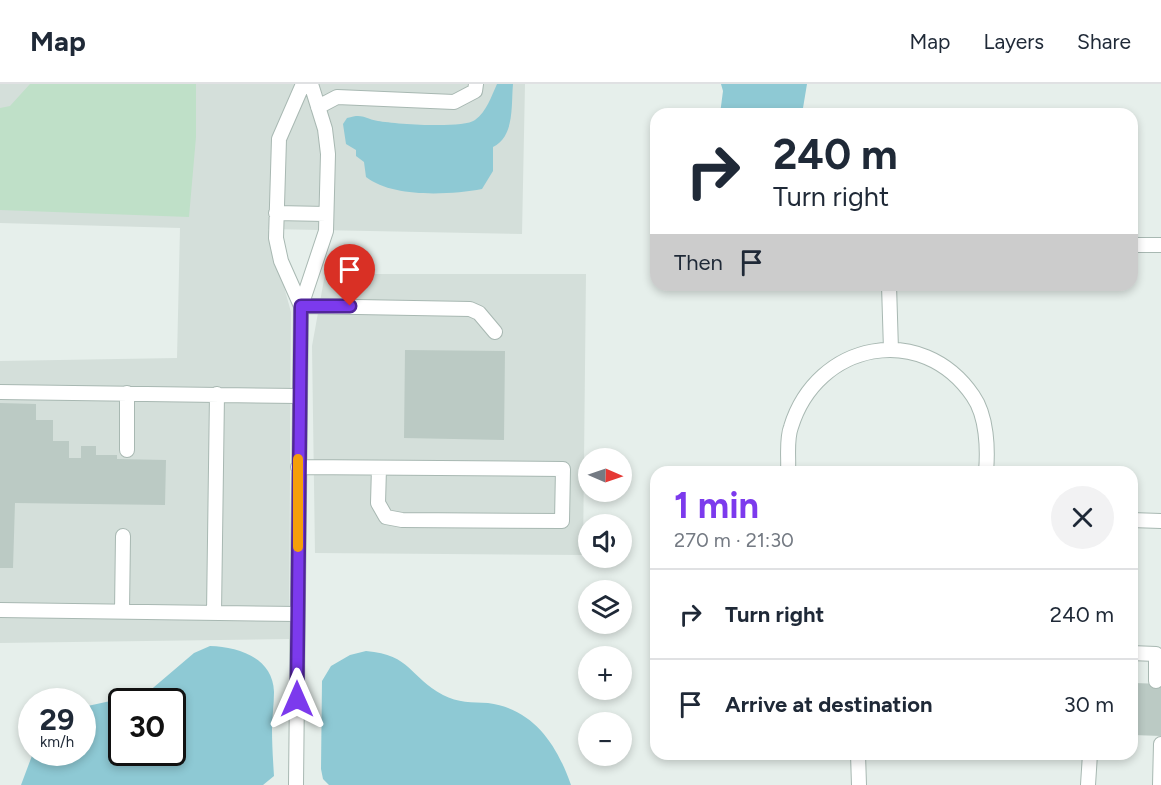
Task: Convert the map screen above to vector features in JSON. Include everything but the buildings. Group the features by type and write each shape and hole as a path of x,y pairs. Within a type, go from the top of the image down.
{"street":[{"path":"301,306 281,261 276,238 276,213 279,140 303,84"},
{"path":"296,785 301,306 324,243 328,154 311,84"},
{"path":"318,107 337,97 454,102 475,91 476,84"},
{"path":"276,213 326,214"},
{"path":"1138,245 1161,245"},
{"path":"890,291 891,350"},
{"path":"301,306 470,309 479,313 495,332"},
{"path":"788,466 790,428 807,391 832,366 865,352 891,350 928,356 956,376 975,398 983,420 987,466"},
{"path":"0,392 299,396"},
{"path":"127,393 127,450"},
{"path":"214,613 217,394"},
{"path":"298,467 563,469 562,521 402,520 386,517 378,503 380,468"},
{"path":"1138,520 1161,521"},
{"path":"122,611 123,536"},
{"path":"0,610 297,614"},
{"path":"1138,653 1156,654 1156,681"},
{"path":"1160,785 1161,744"},
{"path":"858,760 859,785"},
{"path":"1088,785 1090,760"}],"shaded area":[{"path":"0,84 525,84 522,234 268,229 291,312 289,639 0,643 0,361 177,358 180,228 0,223"},
{"path":"325,274 586,274 584,448 578,448 578,502 584,502 583,514 578,514 578,555 315,553 312,346"}],"green space":[{"path":"30,84 196,84 196,137 189,217 0,210 0,108 10,106"}],"water":[{"path":"497,84 513,84 512,110 505,135 493,147 493,171 482,189 454,193 422,193 391,189 366,177 364,162 356,156 356,150 346,144 343,124 347,118 352,117 360,116 378,121 413,124 468,123 483,112"},
{"path":"721,84 807,84 803,108 721,108 723,91"},
{"path":"210,646 243,652 261,663 268,671 274,692 272,729 274,776 263,785 21,785 28,766 96,766 96,704 108,702 108,766 186,766 186,688 153,688 194,653"},
{"path":"366,651 381,653 402,662 432,688 449,698 504,707 531,721 551,743 571,785 329,785 323,779 321,769 322,681 331,666 350,655"}],"slow traffic":[{"path":"298,459 298,547"}],"route":[{"path":"297,699 301,306 350,306"}]}
